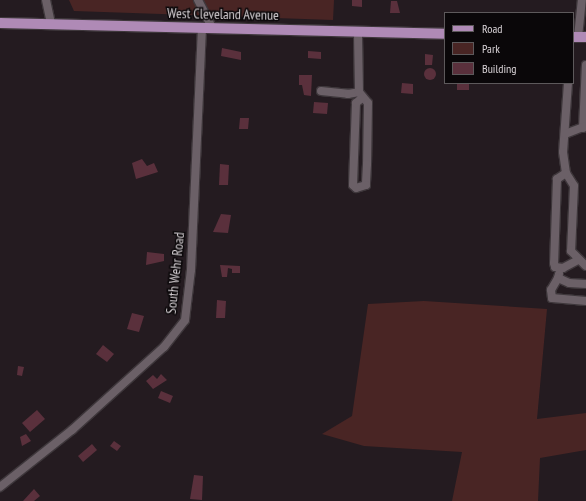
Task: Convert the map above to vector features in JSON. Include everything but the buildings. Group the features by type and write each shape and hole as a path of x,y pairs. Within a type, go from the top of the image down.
{"main road":[{"name":"West Cleveland Avenue","path":"0,23 444,34"}],"street":[{"path":"46,0 51,24"},
{"path":"198,0 207,28"},
{"path":"579,37 582,0"},
{"name":"South Wehr Road","path":"0,487 72,430 159,352 173,338 185,320 191,270 207,28"},
{"path":"321,91 360,95 368,103 366,185 356,188 353,185 356,103 360,95 358,32"},
{"path":"565,134 584,127 586,64"},
{"path":"568,84 565,134 566,173 574,186 571,251 578,260 586,266"},
{"path":"566,173 557,179 553,259 559,268 558,278 551,290 552,298 586,301"},
{"path":"559,268 578,260"},
{"path":"558,278 569,283 586,284"}],"green space":[{"path":"69,0 334,0 333,20 74,11"},
{"path":"424,301 547,309 537,419 586,413 586,450 540,458 538,501 452,501 462,452 364,446 322,434 352,416 368,304"}]}
